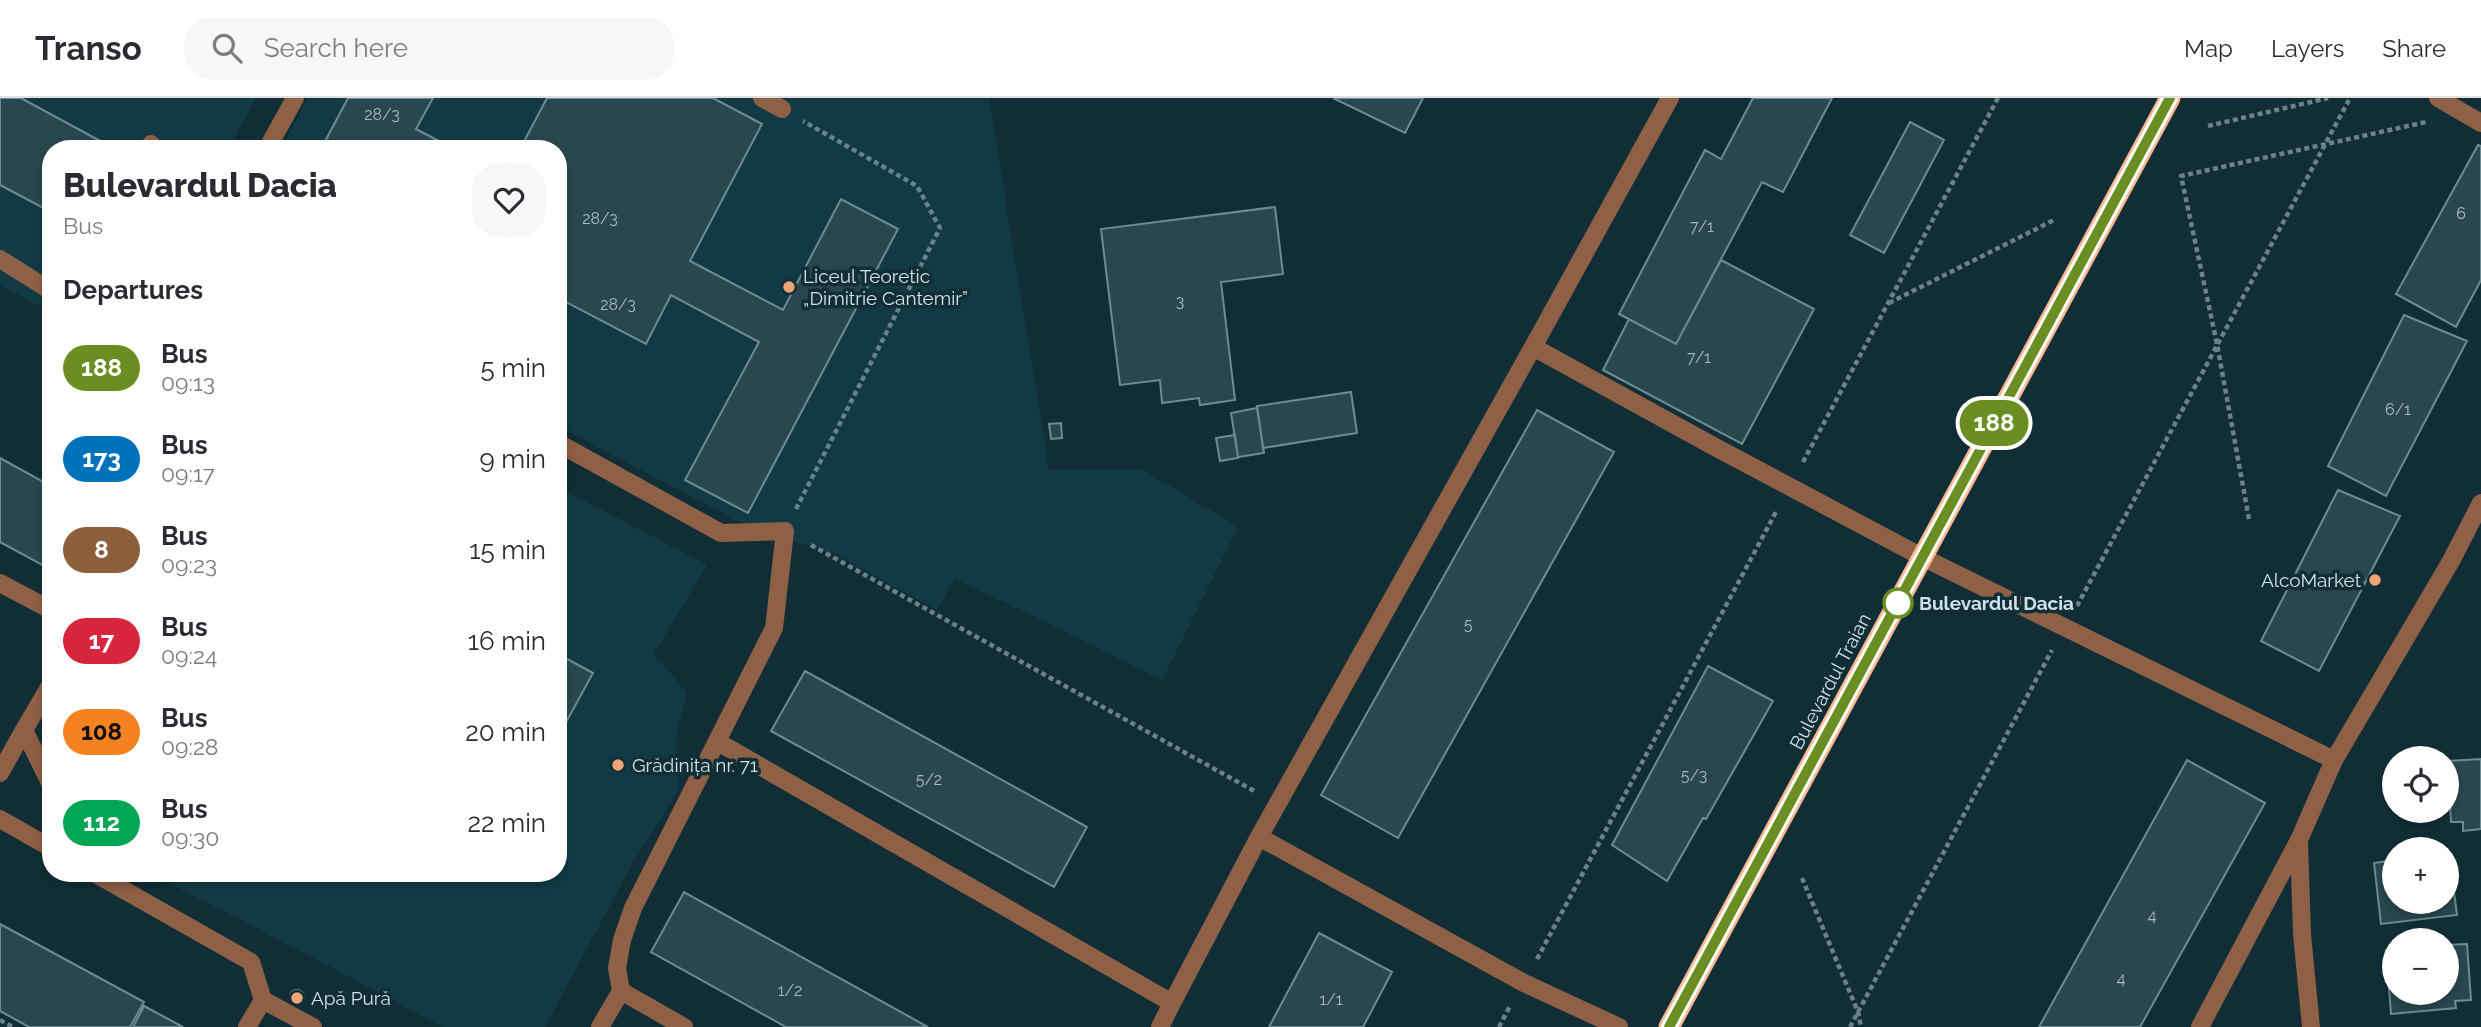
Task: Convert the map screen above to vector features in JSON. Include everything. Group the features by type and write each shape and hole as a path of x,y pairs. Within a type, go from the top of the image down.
{"highway":[{"name":"Bulevardul Traian","path":"1669,1027 2170,98"}],"street":[{"path":"272,140 295,98"},
{"path":"762,98 782,109"},
{"path":"1160,1027 1259,837 1670,98"},
{"path":"2438,98 2481,123"},
{"path":"0,259 42,285"},
{"path":"1533,346 1790,488 1922,557 2334,760"},
{"path":"567,448 721,533 785,531 774,628 633,908 622,940 617,968 621,991 600,1027"},
{"path":"2200,1027 2299,840 2334,760 2451,562 2481,503"},
{"path":"0,583 42,605"},
{"path":"0,773 42,699"},
{"path":"24,730 42,767"},
{"path":"718,742 1172,1003"},
{"path":"0,819 42,843"},
{"path":"1259,837 1524,983 1619,1027"},
{"path":"2299,840 2302,934 2311,1027"},
{"path":"110,882 251,962 263,1000 313,1027"},
{"path":"621,991 684,1027"},
{"path":"247,1027 263,1000"}],"path":[{"path":"1499,1027 1998,98"},
{"path":"2207,126 2328,98"},
{"path":"1850,1027 2350,98"},
{"path":"782,109 916,186 940,228 785,531 1278,804"},
{"path":"2249,519 2217,344 2181,176 2464,114"},
{"path":"1886,304 2054,220"},
{"path":"1802,878 1858,1012 1861,1027"},
{"path":"0,1020 13,1027"}],"shaded area":[{"path":"0,98 256,98 233,140 42,140 42,307 0,285"},
{"name":"Liceul Teoretic „Dimitrie Cantemir”","path":"308,98 989,98 1049,470 1143,470 1238,527 1162,680 955,578 937,610 835,554 749,527 567,431 567,140 286,140"},
{"name":"Grădinița nr. 71","path":"567,492 707,565 654,654 687,693 675,741 680,788 632,864 545,1027 443,1027 166,882 567,882"}],"building":[{"path":"0,98 21,98 98,140 42,140 42,207 0,185"},
{"path":"348,98 433,98 416,129 437,140 326,140"},
{"path":"547,98 713,98 762,124 690,261 783,310 841,199 898,229 748,513 685,480 759,342 671,295 646,344 567,303 567,140 525,140"},
{"path":"1333,98 1423,98 1405,133"},
{"path":"1753,98 1832,98 1783,192 1762,182 1676,344 1619,314 1705,150 1721,159"},
{"path":"1910,122 1944,140 1884,253 1850,235"},
{"path":"2478,145 2481,146 2481,280 2456,327 2396,294"},
{"path":"1275,207 1283,274 1221,282 1235,400 1200,405 1199,398 1162,403 1160,380 1120,385 1101,229"},
{"path":"1721,260 1814,309 1742,444 1603,370 1629,319 1676,344"},
{"path":"2404,315 2467,341 2386,496 2328,466"},
{"path":"1351,392 1357,433 1263,448 1257,406"},
{"path":"1257,408 1264,453 1238,457 1231,413"},
{"path":"1537,410 1614,452 1398,838 1321,795"},
{"path":"1061,423 1062,438 1051,439 1049,424"},
{"path":"1235,435 1238,458 1220,461 1216,438"},
{"path":"0,458 42,481 42,565 0,542"},
{"path":"2338,490 2400,516 2319,671 2261,641"},
{"path":"567,659 593,673 567,721"},
{"path":"1708,666 1773,701 1706,819 1703,818 1667,881 1612,845"},
{"path":"805,671 1087,827 1054,887 771,731"},
{"path":"2481,759 2481,829 2463,831 2463,822 2459,822 2459,760"},
{"path":"2187,760 2265,803 2140,1027 2039,1027"},
{"path":"2382,862 2382,914 2457,915 2381,924 2374,863"},
{"path":"684,892 928,1027 786,1027 651,952"},
{"path":"0,924 144,1002 130,1027 29,1027 0,1011"},
{"path":"1319,933 1392,972 1363,1027 1269,1027"},
{"path":"2459,944 2467,944 2471,1000 2459,1001"},
{"name":"Apă Pură","path":"294,990 300,990 304,997 300,1004 294,1004 290,1000 290,994"},
{"path":"2390,1005 2456,1005 2456,1008 2391,1014"},
{"path":"144,1006 183,1027 133,1027"}],"bus line":[{"name":"188","path":"1669,1027 2170,98"}],"place":[{"name":"Liceul Teoretic „Dimitrie Cantemir”","path":"789,287"},
{"name":"AlcoMarket","path":"2375,580"},
{"name":"Bulevardul Dacia","path":"1898,603"},
{"name":"Grădinița nr. 71","path":"618,765"},
{"name":"Apă Pură","path":"297,998"}]}
